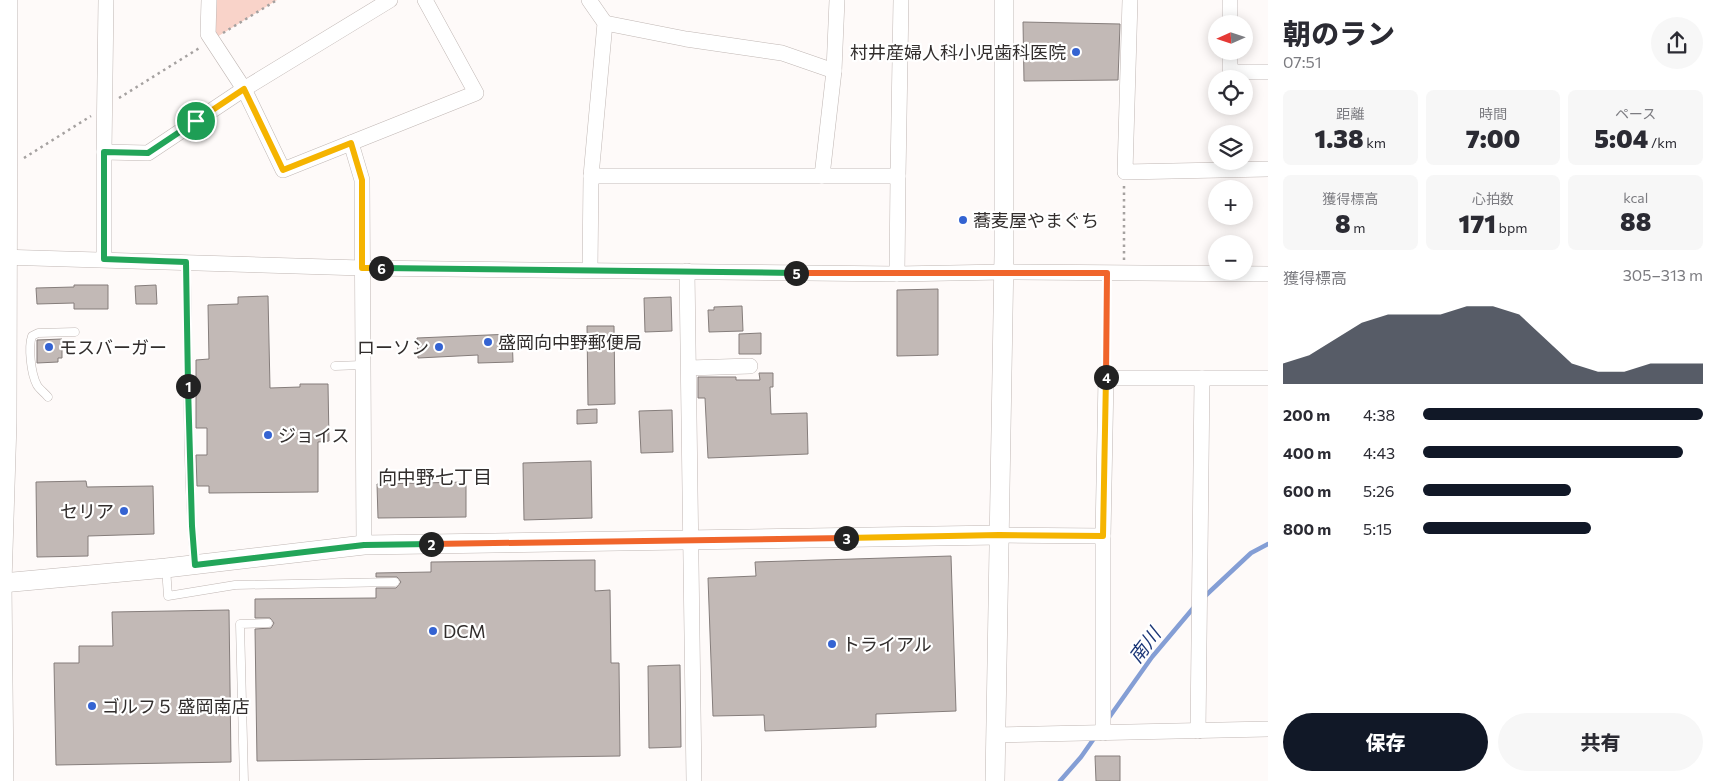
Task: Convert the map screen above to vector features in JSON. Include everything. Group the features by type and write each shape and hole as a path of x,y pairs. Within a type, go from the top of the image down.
{"street":[{"path":"4,781 1,583 7,422 4,257 8,0"},
{"path":"104,259 106,0"},
{"path":"209,0 208,34 244,89 283,170 476,93 425,0"},
{"path":"104,152 148,153 244,89 390,0"},
{"path":"589,0 605,23 591,176 590,270"},
{"path":"822,176 834,71 837,0"},
{"path":"897,274 901,0"},
{"path":"995,781 1003,272 1004,0"},
{"path":"1130,0 1125,172 1268,169"},
{"path":"1230,0 1230,15"},
{"path":"605,23 686,39 782,53 834,71"},
{"path":"1230,60 1230,72 1268,72"},
{"path":"351,143 362,180 364,545"},
{"path":"591,176 898,176"},
{"path":"4,257 362,268 897,274 1003,272 1268,274"},
{"path":"687,271 694,781"},
{"path":"689,368 750,366"},
{"path":"1104,733 1103,536 1106,378 1268,378"},
{"path":"1198,731 1202,378"},
{"path":"1,583 195,565 364,545 999,535 1103,536"},
{"path":"996,735 1268,729"}],"lane":[{"path":"186,262 189,432 195,565"},
{"path":"48,397 37,386 30,358 30,340 32,336 38,333 75,332"},
{"path":"335,366 362,365"},
{"path":"166,568 168,596 235,584 395,582"},
{"path":"244,781 240,624 268,623"}],"path":[{"path":"18,162 277,0"},
{"path":"1124,260 1125,172"},
{"path":"1106,378 1107,273"}],"shaded area":[{"path":"209,0 277,0 212,40"}],"building":[{"name":"村井産婦人科小児歯科医院","path":"1023,22 1120,24 1118,80 1024,81"},
{"path":"74,285 108,285 108,309 74,309 74,303 37,304 36,288 74,287"},
{"path":"156,285 157,304 136,304 135,286"},
{"path":"938,289 938,355 897,356 897,290"},
{"name":"ジョイス","path":"268,296 270,388 300,387 300,384 328,384 329,441 318,442 318,492 209,493 209,486 197,486 196,455 207,455 207,428 196,428 196,360 209,359 208,305 238,304 238,297"},
{"path":"671,297 672,331 645,332 644,298"},
{"path":"742,306 743,331 709,332 708,310 714,310 714,307"},
{"path":"587,326 614,326 615,404 588,405"},
{"path":"761,333 761,354 739,354 739,334"},
{"path":"512,334 513,362 478,363 478,355 418,358 417,338"},
{"name":"モスバーガー","path":"62,339 62,358 58,358 58,362 37,363 37,340"},
{"path":"759,373 773,373 773,387 770,387 771,414 807,413 808,454 708,458 705,398 698,398 698,377 736,377 736,380 760,380"},
{"path":"597,409 597,423 577,424 577,410"},
{"path":"672,410 673,452 641,453 639,411"},
{"path":"591,461 592,518 524,520 523,463"},
{"path":"86,481 87,487 153,486 154,534 88,536 88,556 37,557 36,482"},
{"path":"466,482 466,517 378,518 377,484"},
{"name":"トライアル","path":"951,556 956,711 876,714 876,727 765,731 764,715 713,716 708,578 756,576 755,562"},
{"name":"DCM","path":"595,560 595,591 610,590 611,663 619,663 620,756 257,761 255,629 271,628 274,623 270,618 255,618 255,599 376,598 376,588 396,588 401,582 397,577 376,577 376,573 431,572 431,562"},
{"path":"229,610 231,762 56,765 54,663 79,663 79,646 113,646 112,612"},
{"path":"680,665 681,747 649,748 648,666"},
{"path":"1095,756 1120,756 1120,781 1096,781"}],"waterway":[{"name":"南川","path":"1204,597 1251,553 1268,544"},
{"name":"南川","path":"1108,719 1152,657 1195,606"},
{"name":"南川","path":"1060,781 1095,737"}],"place":[{"name":"村井産婦人科小児歯科医院","path":"1076,52"},
{"name":"蕎麦屋やまぐち","path":"963,220"},
{"name":"盛岡向中野郵便局","path":"488,342"},
{"name":"モスバーガー","path":"49,347"},
{"name":"ローソン","path":"439,347"},
{"name":"ジョイス","path":"268,435"},
{"name":"セリア","path":"124,511"},
{"name":"DCM","path":"433,631"},
{"name":"トライアル","path":"832,644"},
{"name":"ゴルフ５ 盛岡南店","path":"92,706"}],"district":[{"name":"向中野七丁目","path":"435,476"}],"route":[{"path":"244,89 283,170 351,143 362,180 362,268 897,274 1107,273 1103,536 999,535 364,545 195,565 192,526 186,262 104,259 104,152 148,153 196,121 244,89"}]}
